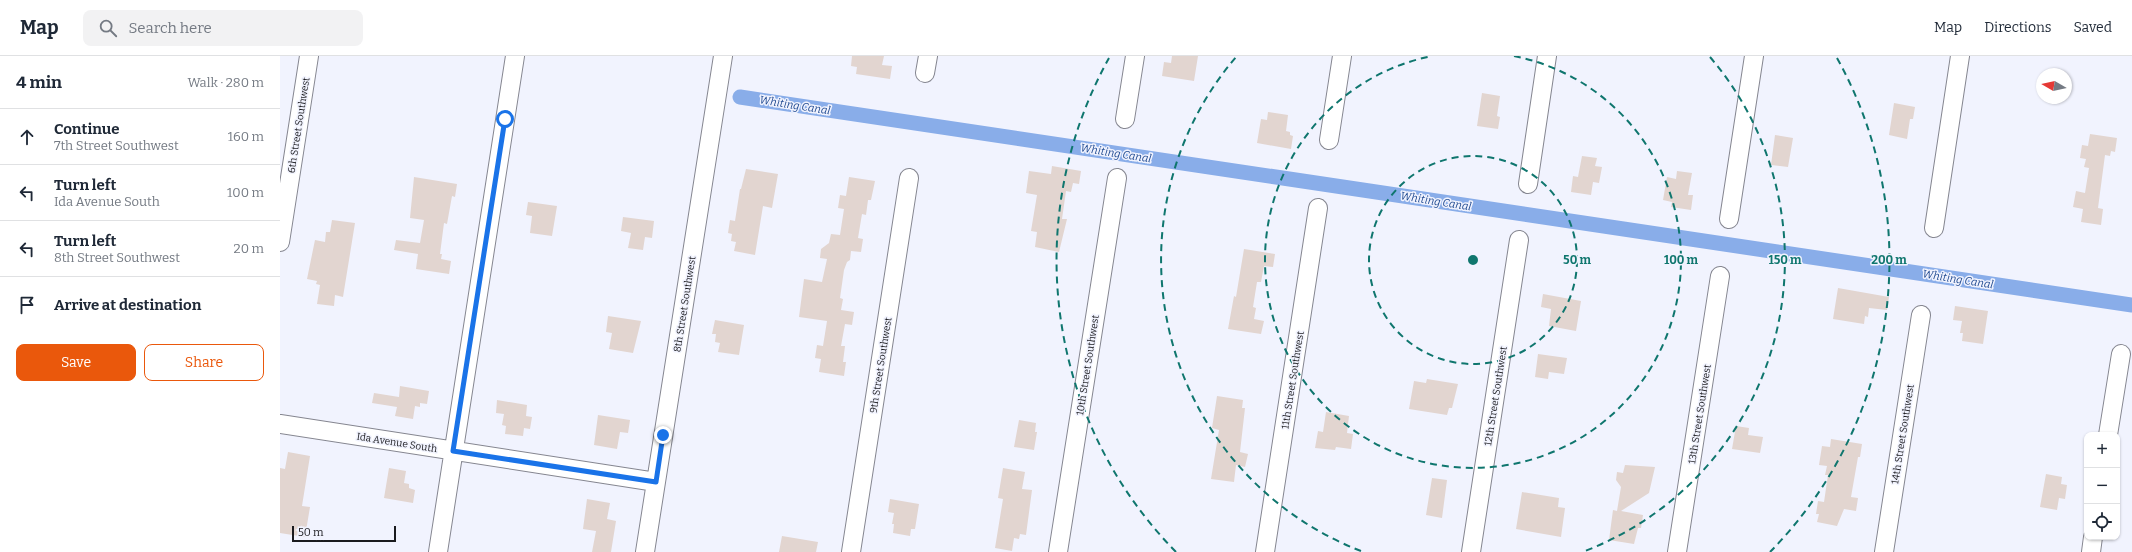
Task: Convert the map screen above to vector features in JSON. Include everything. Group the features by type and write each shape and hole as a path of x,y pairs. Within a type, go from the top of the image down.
{"street":[{"name":"6th Street Southwest","path":"280,242 309,56"},
{"path":"438,552 515,56"},
{"name":"8th Street Southwest","path":"645,552 723,56"},
{"path":"1125,119 1135,56"},
{"path":"1329,140 1342,56"},
{"path":"1528,184 1547,56"},
{"path":"1728,219 1754,56"},
{"path":"1934,228 1960,56"},
{"name":"9th Street Southwest","path":"851,552 909,178"},
{"name":"10th Street Southwest","path":"1058,552 1117,178"},
{"name":"11th Street Southwest","path":"1265,552 1318,208"},
{"name":"12th Street Southwest","path":"1471,552 1519,240"},
{"name":"13th Street Southwest","path":"1677,552 1720,276"},
{"name":"14th Street Southwest","path":"1884,552 1921,316"},
{"path":"2108,432 2121,354"},
{"name":"Ida Avenue South","path":"280,424 656,482"},
{"path":"2090,552 2092,540"}],"building":[{"path":"852,56 884,56 882,65 892,66 890,79 856,74 857,67 851,66"},
{"path":"1172,56 1198,56 1194,81 1162,76 1164,62 1171,63"},
{"path":"1482,93 1500,96 1497,116 1500,117 1498,129 1477,126"},
{"path":"1894,103 1915,107 1913,119 1910,119 1907,139 1889,135"},
{"path":"1268,112 1288,115 1286,131 1290,132 1290,135 1293,136 1291,149 1257,143 1261,119 1267,120"},
{"path":"2090,134 2117,138 2115,152 2111,151 2110,156 2105,155 2098,208 2103,209 2101,225 2081,222 2083,209 2073,207 2076,191 2085,193 2089,168 2084,167 2086,159 2080,158 2082,145 2088,146"},
{"path":"1775,135 1793,138 1788,167 1771,165"},
{"path":"1582,156 1597,158 1595,166 1602,167 1599,183 1593,182 1591,195 1571,192 1573,176 1578,177"},
{"path":"1052,166 1081,171 1079,184 1073,183 1071,192 1066,191 1062,219 1067,219 1059,252 1035,247 1037,232 1031,231 1037,195 1026,193 1029,171 1051,174"},
{"path":"746,169 778,174 772,208 763,206 755,255 734,251 736,242 731,241 732,234 728,233 730,220 735,221 740,189"},
{"path":"1677,171 1692,173 1688,195 1693,195 1691,210 1671,207 1672,202 1663,200 1667,177 1676,179"},
{"path":"414,177 457,184 455,197 452,196 447,224 444,223 440,254 442,254 441,259 451,261 449,274 416,269 418,254 394,250 396,240 420,243 424,220 410,218"},
{"path":"849,177 875,181 871,200 868,200 866,215 862,214 858,238 863,239 861,252 851,251 850,260 847,262 844,270 840,298 843,299 841,310 854,312 852,325 845,324 841,346 845,346 843,362 846,362 844,376 819,372 821,359 815,358 817,345 823,346 827,321 799,317 804,279 822,282 827,259 820,258 821,249 829,243 831,234 840,235 844,209 838,208 840,195 846,196"},
{"path":"528,202 557,206 552,236 530,233 532,216 526,215"},
{"path":"623,217 654,221 652,238 645,237 643,250 628,248 631,233 621,231"},
{"path":"332,220 355,223 343,297 335,295 334,306 317,304 320,285 316,284 317,281 307,279 315,240 325,242 326,232 330,232"},
{"path":"1244,249 1275,254 1273,267 1264,266 1261,282 1257,282 1253,307 1256,308 1254,319 1264,321 1261,334 1228,329 1234,296 1236,297"},
{"path":"1838,288 1889,297 1887,310 1869,308 1868,317 1865,316 1864,324 1833,319"},
{"path":"1543,294 1581,301 1576,331 1549,326 1551,309 1541,307"},
{"path":"1955,306 1988,311 1983,344 1962,341 1963,333 1960,333 1962,321 1953,320"},
{"path":"608,316 641,321 633,353 609,349 612,333 606,332"},
{"path":"715,320 744,325 739,355 718,352 720,343 715,342 716,334 712,334"},
{"path":"1538,354 1567,358 1564,374 1549,372 1548,379 1535,377"},
{"path":"1427,379 1458,384 1452,408 1449,408 1447,415 1409,409 1414,381 1426,383"},
{"path":"400,386 429,391 427,404 420,403 420,407 415,406 413,419 395,416 397,407 372,403 374,393 399,397"},
{"path":"1217,396 1243,400 1242,408 1245,408 1240,452 1248,454 1245,467 1236,465 1234,482 1211,479 1219,430 1212,428"},
{"path":"497,400 527,405 526,416 532,417 530,429 524,428 523,436 505,434 506,426 502,425 504,414 496,413"},
{"path":"1326,412 1349,416 1347,433 1353,434 1351,449 1336,447 1335,450 1315,448 1318,431 1323,432"},
{"path":"598,415 630,420 628,433 620,432 617,449 594,445"},
{"path":"1019,420 1036,423 1035,432 1037,432 1034,450 1014,447"},
{"path":"1736,426 1749,428 1748,435 1763,437 1760,453 1732,449"},
{"path":"1831,439 1862,444 1860,457 1858,457 1851,497 1858,498 1856,511 1844,509 1837,526 1817,522 1819,514 1816,514 1818,501 1824,502 1828,475 1825,475 1827,466 1819,465 1822,446 1830,447"},
{"path":"288,452 310,456 302,506 310,507 305,537 280,533 280,468 285,469"},
{"path":"1625,465 1655,467 1649,493 1621,511 1643,515 1641,528 1638,528 1634,544 1609,540 1613,510 1617,511 1621,487 1616,480 1617,472 1623,473"},
{"path":"389,468 406,471 404,483 409,484 409,488 415,490 413,503 384,498"},
{"path":"1003,468 1025,472 1022,489 1032,490 1026,535 1020,534 1019,539 1014,538 1012,551 995,548 1003,499 998,498"},
{"path":"2046,474 2062,477 2061,484 2067,485 2065,499 2059,498 2057,510 2040,507"},
{"path":"1432,478 1447,480 1442,518 1426,515"},
{"path":"1522,492 1559,498 1558,507 1565,508 1561,537 1516,529"},
{"path":"587,499 610,503 607,519 616,521 611,552 592,552 596,531 583,529"},
{"path":"890,499 919,504 915,529 911,529 910,536 893,533 894,524 892,524 894,513 888,512"},
{"path":"782,536 818,542 816,552 779,552"}],"waterway":[{"name":"Whiting Canal","path":"740,97 2132,305"}],"route":[{"path":"505,119 453,451 656,482 663,435"}]}
